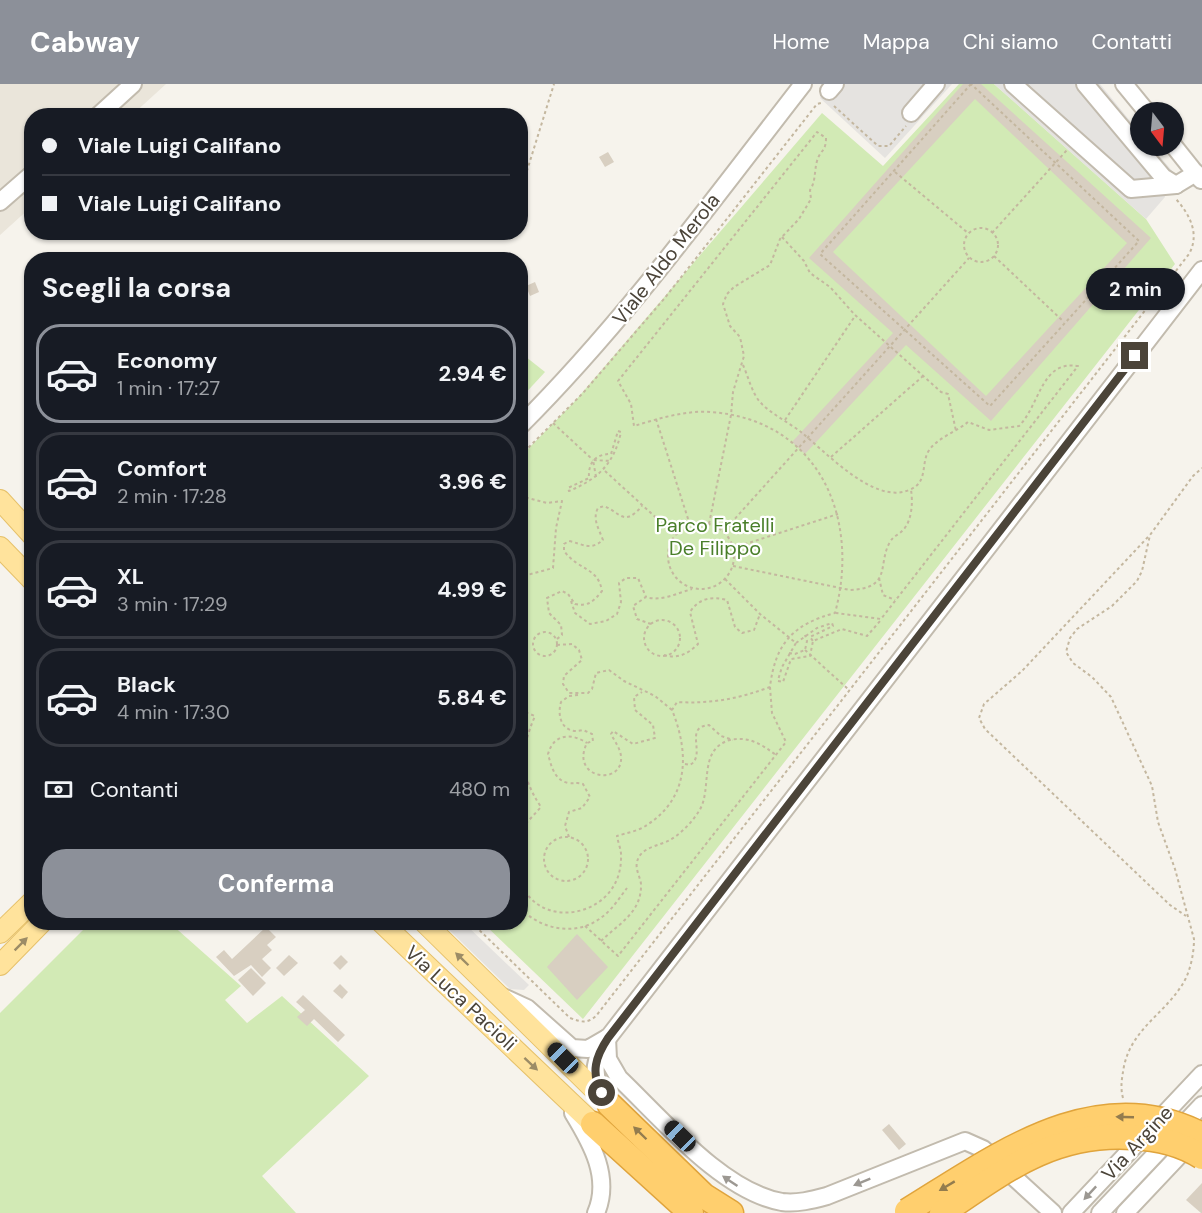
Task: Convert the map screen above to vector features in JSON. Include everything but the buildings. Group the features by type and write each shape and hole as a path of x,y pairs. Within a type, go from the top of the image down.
{"highway":[{"path":"610,1105 704,1196 731,1213"},
{"path":"904,1212 1018,1143 1083,1120 1102,1117 1147,1118 1170,1122 1202,1133"},
{"path":"593,1124 691,1213"},
{"path":"942,1213 1030,1156 1087,1137 1142,1137 1178,1146 1202,1157"}],"main road":[{"path":"0,500 24,526"},
{"path":"0,547 24,572"},
{"path":"0,933 24,910"},
{"path":"0,965 34,930"},
{"name":"Via Luca Pacioli","path":"389,930 593,1124"},
{"name":"Via Luca Pacioli","path":"432,930 610,1105"}],"street":[{"path":"107,108 133,84"},
{"name":"Viale Aldo Merola","path":"528,418 581,365 627,311 803,84"},
{"path":"911,116 936,84"},
{"path":"1013,84 1131,189 1175,191 1199,177 1182,156"},
{"path":"1085,84 1175,191"},
{"path":"1124,84 1139,102"},
{"path":"0,202 24,181"},
{"path":"610,1105 597,1084 594,1074 597,1053 1202,270"},
{"path":"499,995 527,1008 573,1048 588,1049 608,1038"},
{"path":"608,1038 608,1059 618,1078 725,1179 762,1197 794,1202 827,1196 965,1141 983,1149 1053,1213"},
{"name":"Via Argine","path":"1071,1213 1202,1074"},
{"path":"561,1092 584,1132 602,1174 603,1197 596,1213"},
{"name":"Via Argine","path":"1100,1213 1202,1105"},
{"name":"Via Argine","path":"1125,1213 1202,1133"}],"path":[{"path":"528,167 554,84"},
{"path":"971,84 1139,242 990,406 820,254 971,84"},
{"path":"528,448 583,393 664,299 817,104 831,95 878,146 889,146 911,116"},
{"path":"813,641 842,629 867,636 897,601 1077,366 1060,366 1051,372 1034,406 1019,426 989,430 968,422 931,446 926,455 924,474 911,490 898,493 875,487 855,478 808,438 759,402 743,365 743,347 740,337 730,326 723,304 727,294 734,287 770,265 782,237 799,219 812,199 810,190 817,172 816,162 826,148 826,138 817,132 618,381 631,404 634,426 656,419 708,412 731,415 769,428 798,448 820,476 838,514 844,537 842,589 835,613"},
{"path":"992,233 1076,140"},
{"path":"894,171 969,234"},
{"path":"479,930 561,1011 580,1022 590,1021 1189,254 1195,242 1193,227 1175,191"},
{"path":"978,229 992,233 998,247 994,256 979,262 969,258 964,243 969,234 978,229"},
{"path":"782,237 804,261 810,273 830,286 855,315 941,392 948,394 956,431"},
{"path":"994,256 1064,322"},
{"path":"723,532 969,258"},
{"path":"785,420 855,315"},
{"path":"709,524 737,375 743,365"},
{"path":"831,457 923,375"},
{"path":"656,419 690,525"},
{"path":"553,423 593,460 596,477"},
{"path":"618,431 621,432 605,471 569,491 568,488 589,478 589,469 593,460 603,454 611,454 618,431"},
{"path":"593,460 611,461"},
{"path":"1186,916 1170,905 985,729 979,718 984,704 1022,671 1150,535 1193,476 1202,468"},
{"path":"605,471 675,535"},
{"path":"733,566 842,589 857,590 879,578 884,571 888,546 895,534 902,532 909,518 913,499 911,490"},
{"path":"528,498 548,503 562,501 556,528 553,568 528,575"},
{"path":"571,600 582,606 590,603 602,591 600,579 593,572 575,565 564,551 564,544 569,541 583,547 603,540 596,521 595,513 598,508 604,506 619,517 626,517 634,514 642,506"},
{"path":"733,548 838,514"},
{"path":"557,639 562,635 561,625 549,613 548,598 562,591 568,594 575,613 590,624 606,621 617,614 621,602 619,584 626,578 638,578 646,597 652,599 692,588 710,588 725,579 733,566 733,548 723,532 709,524 690,525 675,535 669,544 669,566 674,576 692,588"},
{"path":"1124,1102 1120,1086 1126,1056 1138,1033 1185,981 1194,951 1192,929 1158,822 1152,786 1111,697 1098,682 1073,663 1066,652 1070,638 1077,629 1112,606 1137,581 1142,571 1150,535"},
{"path":"879,578 883,595 897,601"},
{"path":"725,579 760,614 796,643"},
{"path":"646,597 633,606 637,619 651,624 668,621 677,628 678,645 664,655"},
{"path":"651,624 645,633 645,645 653,653 671,657 685,655 698,644 690,612 698,602 714,597 727,600 735,627 741,633 754,630 760,614"},
{"path":"585,926 618,956 786,742 772,713 770,687 778,652 789,637 800,626 835,613 881,620"},
{"path":"832,622 833,626 810,637 813,641 810,656 791,659 783,682 778,681 789,653 796,643 805,635 832,622"},
{"path":"543,631 551,633 557,639 557,645 550,655 542,656 535,651 532,643 536,635 543,631"},
{"path":"805,635 805,650 849,690"},
{"path":"557,645 572,644 579,650 582,660 568,670 563,684 569,693 578,695"},
{"path":"789,653 795,654 805,650"},
{"path":"528,893 535,901 553,910 570,913 588,909 603,900 616,883 620,868 622,857 617,836 646,826 658,816 671,802 685,764 678,725 672,710 655,696 642,692 624,681 617,673 602,669 593,676 592,689 565,698 561,702 559,714 568,730 574,732 584,730 592,734 593,741 587,743 572,735 566,736 554,742 548,754 553,772 565,782 583,784 590,797 582,808 569,812 565,826 569,837 582,844 586,850 588,864 580,877 574,880 559,881 547,872 544,858 549,844 569,837"},
{"path":"672,710 677,702 702,703 731,700 770,687"},
{"path":"587,743 583,759 585,765 592,772 607,776 615,773 621,762 621,753 611,734 613,731 633,744 655,738 653,725 635,710 634,697 642,692"},
{"path":"528,713 535,716 528,732"},
{"path":"685,764 690,765 696,762 699,754 695,737 703,726 709,725 722,736 733,740 753,740 776,755"},
{"path":"601,941 632,915 641,885 636,865 639,857 678,836 687,826 701,808 709,759 716,749 733,740"},
{"path":"528,778 533,795 541,807 528,821"},
{"path":"528,917 546,926 563,930 585,926 603,917 627,888"}],"shaded area":[{"path":"0,84 166,84 140,108 24,108 24,213 0,235"},
{"path":"830,84 952,84 885,158 820,98"},
{"path":"994,84 1100,84 1130,121 1130,156 1160,156 1174,173 1163,191 1165,197 1146,219"},
{"path":"449,930 471,930 529,985 524,990 510,989"}],"green space":[{"name":"Parco Fratelli De Filippo","path":"959,84 994,84 1146,219 1175,264 583,1019 490,930 528,930 528,449 575,401 822,113 883,166"},
{"path":"528,359 545,372 528,390"},
{"path":"83,930 178,930 241,986 225,1000 247,1023 282,996 369,1076 262,1176 296,1213 0,1213 0,1013"}],"route":[{"path":"602,1093 594,1074 597,1053 1135,356"}]}
